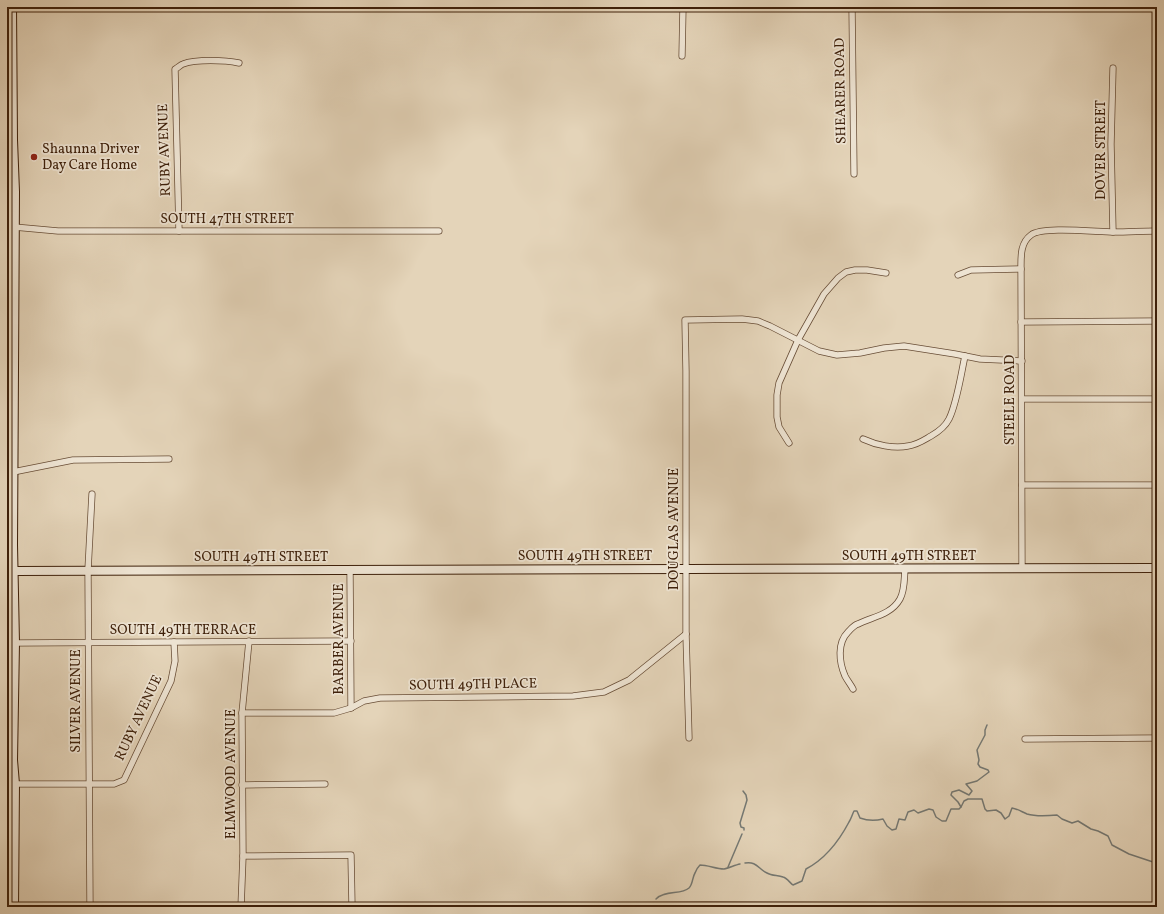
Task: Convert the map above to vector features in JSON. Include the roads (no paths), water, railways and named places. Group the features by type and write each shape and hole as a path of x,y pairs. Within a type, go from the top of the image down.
{"street":[{"path":"12,7 13,140 16,192 14,227 13,472 10,546 13,571 15,643 13,760 10,770 15,784 11,898 14,907"},
{"path":"682,56 683,7"},
{"name":"SHEARER ROAD","path":"852,7 854,174"},
{"name":"RUBY AVENUE","path":"179,231 175,69 183,64 195,61 229,61 239,63"},
{"name":"DOVER STREET","path":"1113,68 1111,144 1113,232"},
{"name":"SOUTH 47TH STREET","path":"14,227 58,230 439,231"},
{"name":"STEELE ROAD","path":"1022,569 1021,254 1023,246 1032,235 1037,232 1048,230 1113,232"},
{"path":"1113,232 1157,231"},
{"path":"958,275 971,270 1021,269"},
{"path":"788,443 779,427 777,417 777,395 779,383 798,340 824,294 838,278 846,272 867,270 886,274"},
{"name":"DOUGLAS AVENUE","path":"688,738 686,634 685,320 742,319 758,321 798,340"},
{"path":"1021,322 1157,321"},
{"path":"798,340 819,351 837,355 904,346 965,356 980,360 1022,361"},
{"path":"863,439 874,444 908,446 920,442 940,430 949,420 965,356"},
{"path":"1022,399 1157,399"},
{"path":"13,472 73,460 169,459"},
{"path":"1022,485 1157,485"},
{"name":"SILVER AVENUE","path":"90,907 88,570 92,494"},
{"name":"SOUTH 49TH STREET","path":"13,571 1157,568"},
{"path":"853,689 845,676 842,663 840,648 844,636 856,625 885,613 894,606 899,600 902,591 905,569"},
{"name":"BARBER AVENUE","path":"350,570 351,708"},
{"name":"SOUTH 49TH PLACE","path":"242,713 334,713 351,708 364,701 380,698 572,696 604,692 629,680 686,634"},
{"name":"ELMWOOD AVENUE","path":"241,907 243,856 242,713 249,641"},
{"name":"SOUTH 49TH TERRACE","path":"15,643 351,641"},
{"name":"RUBY AVENUE","path":"89,784 114,784 124,780 171,681 175,661 174,642"},
{"path":"1025,739 1157,738"},
{"path":"15,784 89,784"},
{"path":"242,785 325,784"},
{"path":"243,856 351,855 350,907 1157,906"}],"waterway":[{"path":"745,863 755,864 769,874 781,876 787,879 793,885 802,881 806,869 825,855 836,843 854,811 857,811 860,818 863,819 883,819 887,826 892,830 896,829 899,819 905,820 908,812 914,810 918,813 929,809 933,810 936,817 942,821 946,821 951,809 959,809 961,807 951,795 952,792 959,790 969,795 972,791 966,784 977,781 989,772 988,770 980,767 978,764 979,760 977,750 985,735 987,725"},
{"path":"743,791 747,800 740,823 744,830"},
{"path":"961,807 964,801 968,799 982,799 987,811 996,810 1001,813 1005,819 1009,816 1012,808 1031,815 1057,815 1072,823 1078,821 1091,829 1108,836 1112,845 1129,854 1156,863"},
{"path":"728,867 742,834"},
{"path":"656,899 664,894 682,891 689,888 700,865 724,869 740,864"}],"place":[{"name":"Shaunna Driver Day Care Home","path":"34,157"}]}
